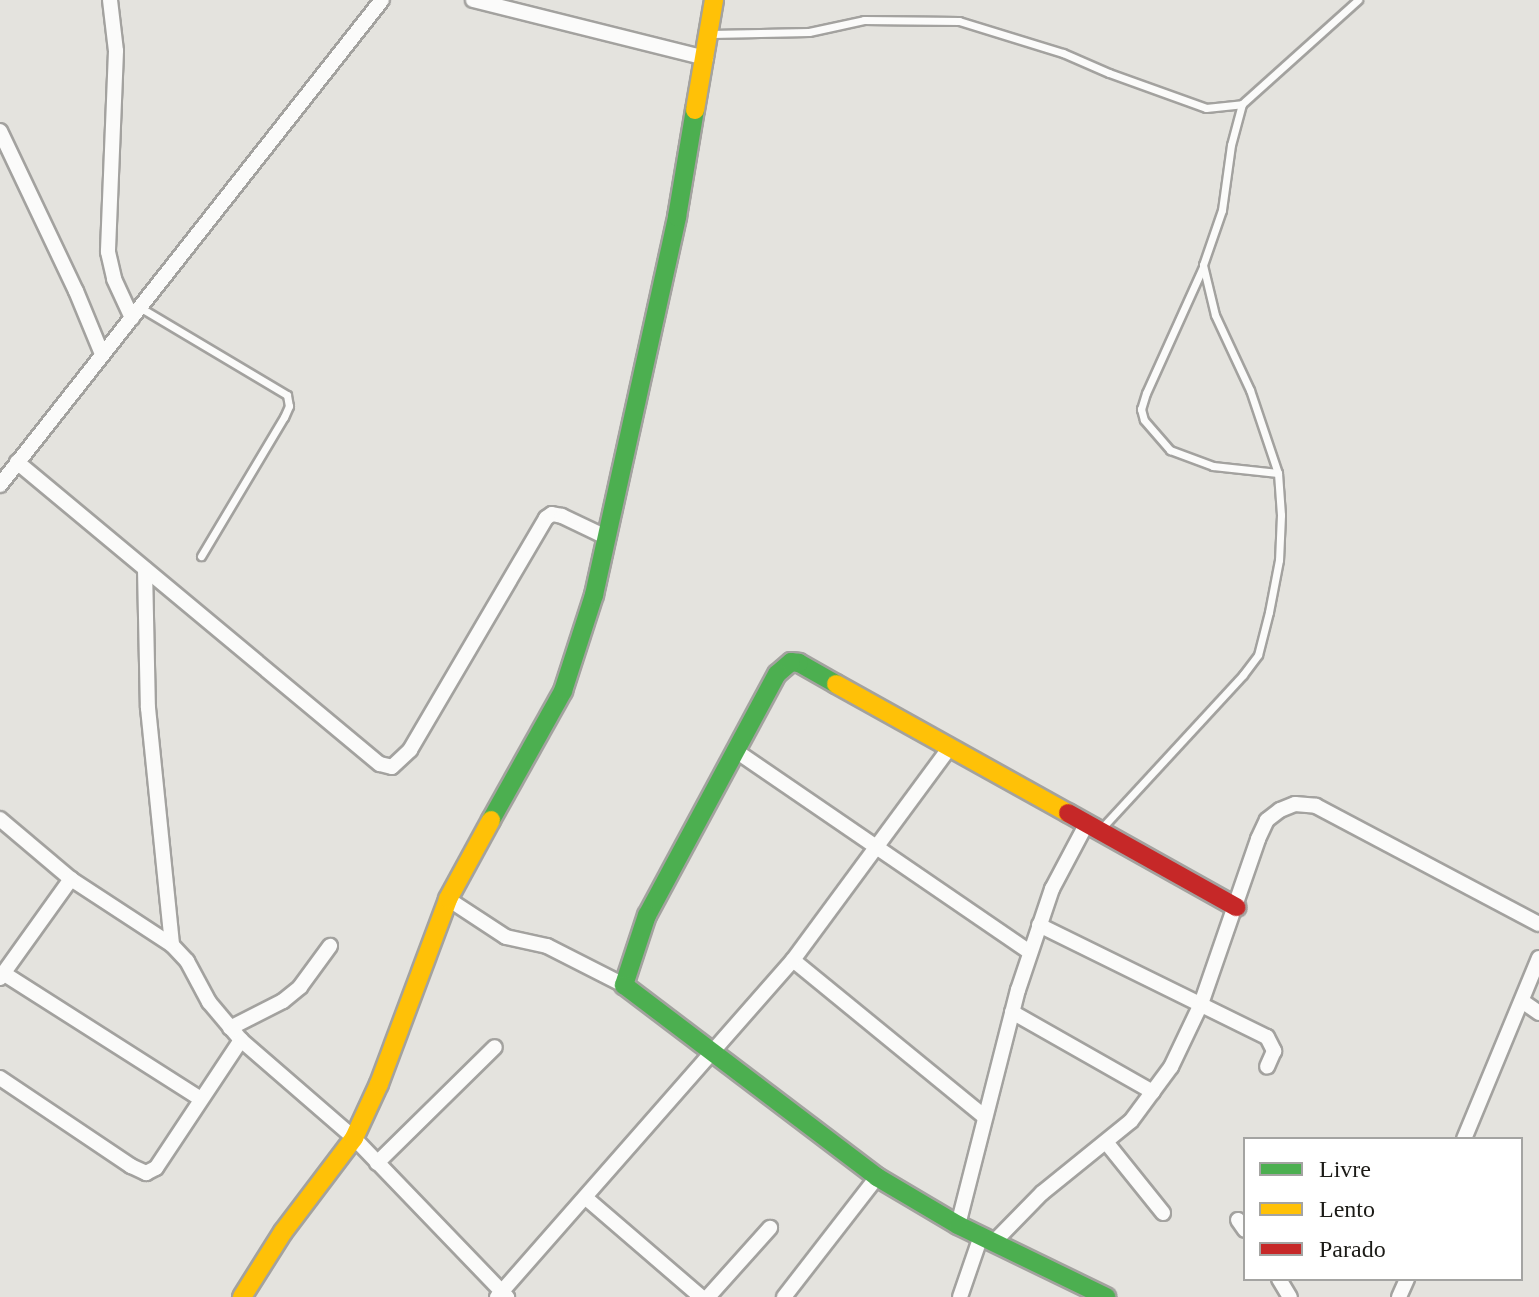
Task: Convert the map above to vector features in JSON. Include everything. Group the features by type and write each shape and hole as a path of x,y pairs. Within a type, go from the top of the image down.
{"street":[{"path":"110,0 116,51 108,252 114,279 137,313"},
{"path":"0,485 382,0"},
{"path":"473,0 706,58"},
{"path":"242,1297 283,1232 354,1138 379,1084 448,899 563,691 594,595 677,217 711,34 714,0"},
{"path":"0,131 76,291 102,354"},
{"path":"17,462 380,764 392,767 401,762 410,750 546,518 552,514 562,516 606,537"},
{"path":"145,569 148,708 172,945"},
{"path":"624,985 630,958 647,915 777,674 791,662 799,663 1236,907"},
{"path":"0,819 71,879 172,945 187,961 209,1002 241,1040 354,1138 502,1295 793,960 950,747"},
{"path":"736,751 1030,952"},
{"path":"960,1297 988,1239 1131,1121 1176,1058 1201,1004 1267,820 1295,804 1316,806 1539,924"},
{"path":"958,1225 1012,1012 1039,925 1052,889 1094,827"},
{"path":"71,879 2,975 199,1098"},
{"path":"448,899 506,937 547,946 624,985 877,1177 958,1225 1106,1297"},
{"path":"1039,925 1267,1037 1274,1051 1267,1067"},
{"path":"230,1028 292,994 330,946"},
{"path":"1465,1137 1539,958"},
{"path":"793,960 985,1117"},
{"path":"1522,1001 1539,1013"},
{"path":"1012,1012 1153,1092"},
{"path":"0,1078 146,1173 156,1168 199,1098 241,1040"},
{"path":"377,1163 495,1047"},
{"path":"1106,1142 1163,1213"},
{"path":"784,1297 877,1177"},
{"path":"586,1198 701,1297"},
{"path":"708,1297 770,1228"}],"lane":[{"path":"1278,473 1213,466 1170,450 1144,420 1141,409 1203,265 1222,210 1231,145 1242,104 1358,0"},
{"path":"711,34 809,32 864,20 959,21 1063,53 1206,108 1242,104"},
{"path":"1094,827 1258,655 1279,560 1281,515 1278,473 1250,390 1215,315 1203,265"},
{"path":"137,313 287,395 289,406 284,417 201,556"}],"traffic: fast":[{"path":"491,820 563,691 594,595 677,217 695,110"},
{"path":"836,684 799,663 791,662 777,674 647,915 624,985 877,1177 958,1225 1106,1297"}],"traffic: slow":[{"path":"695,110 714,0"},
{"path":"836,684 1068,813"},
{"path":"242,1297 283,1232 354,1138 379,1084 448,899 491,820"}],"traffic: jam":[{"path":"1068,813 1236,907"}]}
